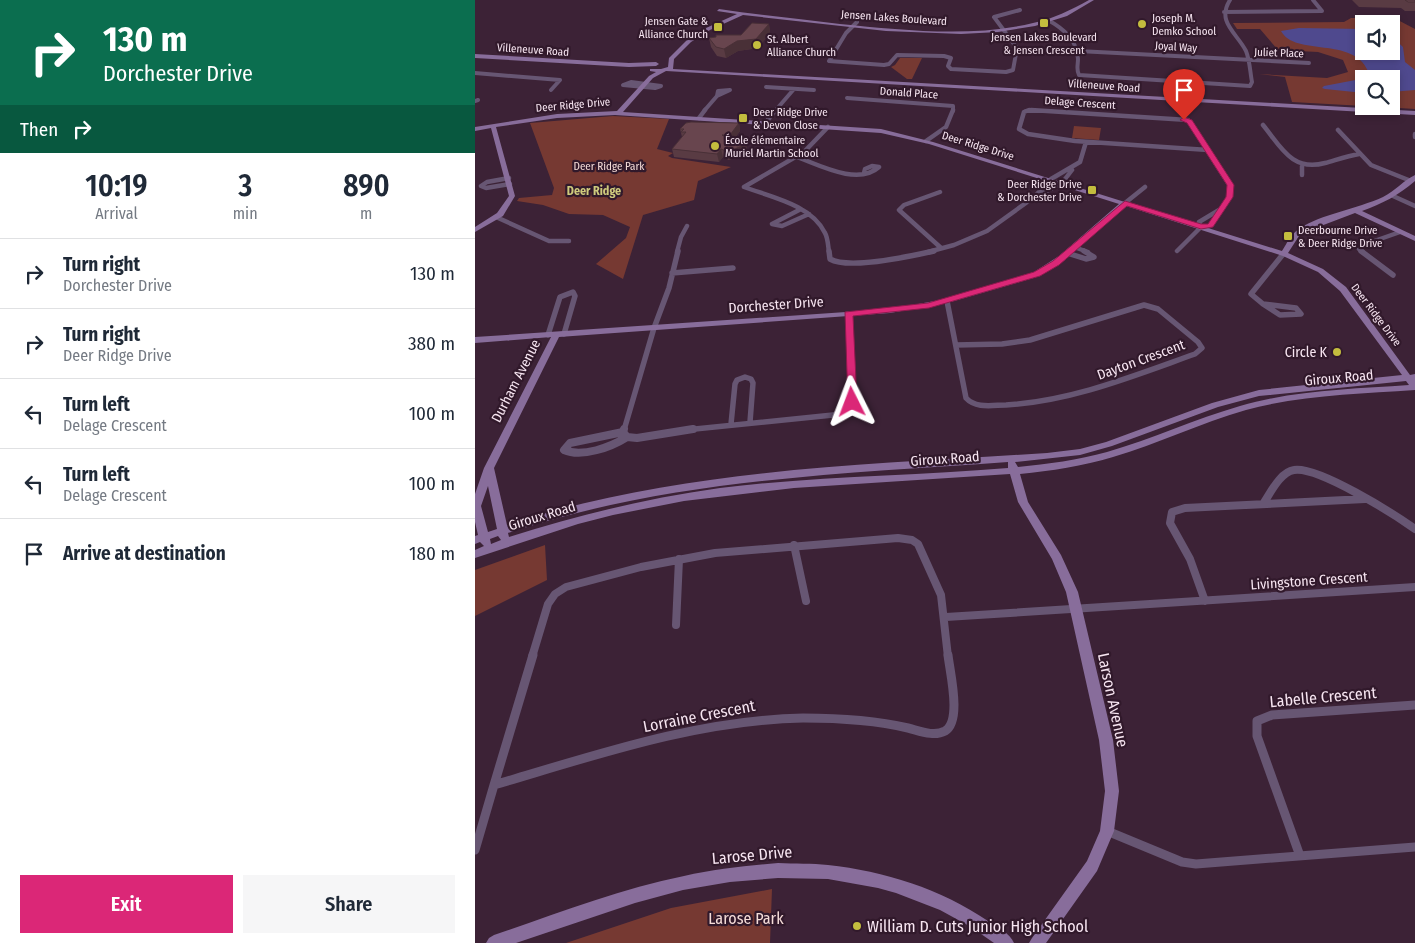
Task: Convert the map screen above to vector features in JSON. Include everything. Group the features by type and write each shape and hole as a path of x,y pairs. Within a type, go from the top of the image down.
{"street":[{"name":"Jensen Lakes Boulevard","path":"719,10 927,32 1003,28 1048,20 1074,11 1092,0"},
{"path":"1048,20 1068,35 1078,51 1077,72 1081,76 1243,86 1252,84 1244,48 1225,22 1224,12 1231,0"},
{"path":"1224,12 1322,11 1313,0"},
{"path":"854,24 829,61 884,65 889,64 897,55 944,56 951,58 948,66 951,69 1009,72 1013,69 1017,50 994,16 1020,10"},
{"path":"651,77 654,67 703,32 743,14"},
{"path":"619,113 651,77 671,65 671,59 680,48"},
{"name":"Joyal Way","path":"1078,51 1248,61"},
{"name":"Villeneuve Road","path":"475,56 654,67 671,65 682,68 867,81 1415,114"},
{"name":"Juliet Place","path":"1248,61 1309,63"},
{"name":"Villeneuve Road","path":"654,67 665,70 867,81"},
{"path":"475,73 560,80 551,90"},
{"path":"767,87 814,90"},
{"path":"766,122 794,89"},
{"path":"699,118 717,96"},
{"name":"Donald Place","path":"847,98 953,106 954,108 946,127 926,141"},
{"name":"Delage Crescent","path":"1208,150 1046,138 1019,130 1023,112 1032,110 1186,120 1190,122 1231,185 1229,197 1210,226 1201,227 1199,222 1219,210"},
{"name":"Deer Ridge Drive","path":"475,129 565,115 619,113 827,126 881,131 926,141 1285,254 1322,271 1343,289 1412,378 1415,387"},
{"path":"1263,125 1293,162 1302,166 1316,165 1346,155 1359,154"},
{"path":"475,230 496,218 511,200 509,181 493,126"},
{"path":"817,137 818,126"},
{"path":"827,126 810,148 744,187 801,209 809,214 825,231 830,259 835,262 893,258 940,247 981,234 1035,197 1061,183 1071,174 1072,170 1083,158 1086,142"},
{"path":"1338,130 1359,154 1378,169 1413,179"},
{"path":"797,157 850,175 864,173"},
{"path":"1302,166 1302,175"},
{"path":"1035,197 1050,180 1072,170"},
{"path":"1263,304 1296,308 1301,314 1280,315 1263,304 1252,296 1252,293 1285,254 1296,235 1302,230 1393,196 1413,179"},
{"path":"509,181 486,188 481,186 487,182 509,181"},
{"path":"1125,204 1145,186"},
{"path":"940,192 902,206 899,210 940,247"},
{"path":"1393,196 1415,206"},
{"name":"Dorchester Drive","path":"475,340 911,309 947,301 1037,274 1067,253 1125,204"},
{"path":"801,209 774,221 772,224 782,226 809,214"},
{"path":"1357,211 1415,239"},
{"path":"496,218 549,241 569,241"},
{"path":"687,226 681,237 672,273 654,328 625,435 614,444 573,453 563,450 570,443 625,435 637,438 731,424 833,415 850,408 852,402 848,314"},
{"path":"1177,251 1201,227"},
{"path":"1393,275 1359,249 1363,244 1400,232"},
{"path":"1067,253 1086,259 1094,257 1091,253 1074,247"},
{"path":"672,273 733,268"},
{"path":"573,292 575,296 556,335 560,297 566,293 573,292"},
{"name":"Dayton Crescent","path":"947,301 966,398 971,403 983,406 1029,404 1071,397 1195,354 1202,348 1198,342 1158,309 1144,305 1030,340 1002,344 956,345"},
{"name":"Durham Avenue","path":"487,549 480,539 476,506 489,468 556,335"},
{"path":"731,424 735,384 737,380 745,377 751,379 753,384 750,422"},
{"name":"Giroux Road","path":"475,554 506,542 603,514 705,493 1012,464 1098,448 1215,405 1259,393 1412,378"},
{"name":"Giroux Road","path":"480,539 604,502 698,483 772,475 1012,464 1066,465 1122,452 1214,417 1264,402 1304,396 1415,387"},
{"name":"Larson Avenue","path":"1012,464 1020,495 1062,568 1076,609 1109,761 1112,804 1107,831 1087,876 1037,943"},
{"path":"489,468 506,542"},
{"path":"1263,504 1287,473 1298,468 1311,472 1387,510 1415,529"},
{"path":"1205,601 1188,555 1170,523 1171,514 1185,508 1365,499"},
{"name":"Lorraine Crescent","path":"475,850 494,785 548,604 561,589 679,559 727,551 898,538 915,541 920,547 939,590 946,617 955,716 950,728 939,733 848,719 751,720 682,732 494,785"},
{"path":"794,545 806,601"},
{"path":"676,625 679,559"},
{"name":"Livingstone Crescent","path":"1076,609 1415,587"},
{"path":"946,617 1076,609"},
{"name":"Labelle Crescent","path":"1300,856 1257,736 1257,721 1272,715 1415,705"},
{"path":"1107,831 1189,863 1205,864 1415,847"},
{"name":"Larose Drive","path":"494,943 635,896 693,880 740,872 785,869 837,872 923,894 956,909 1007,943"}],"green space":[{"path":"1355,18 1355,60 1400,60 1400,21 1415,29 1415,109 1400,108 1400,70 1355,70 1355,106 1292,102 1285,77 1259,74 1327,78 1348,72 1343,60 1318,52 1278,50 1260,29 1237,29 1233,23 1344,22"},
{"path":"900,58 922,58 912,79 907,79 891,67"},
{"name":"Deer Ridge Park","path":"613,116 669,119 657,149 673,153 668,156 672,158 731,167 698,181 694,200 643,215 623,279 596,264 626,238 630,227 603,215 569,214 543,205 517,201 519,198 552,195 554,188 530,123"},
{"path":"1074,126 1101,128 1099,140 1072,138"},
{"path":"545,545 547,580 475,616 475,570"},
{"name":"Larose Park","path":"772,889 770,943 566,943 671,908"}],"shaded area":[{"path":"1299,28 1355,29 1355,57 1338,50 1298,43 1288,39 1281,31"},
{"path":"1400,44 1403,47 1405,62 1415,70 1415,90 1400,91 1400,70 1367,70 1361,60 1400,60"},
{"path":"1355,80 1355,92 1322,88"}],"building":[{"path":"1405,0 1415,0 1415,2 1408,2"},
{"path":"752,23 769,24 756,39 737,41 724,49 716,47 709,38 716,37 716,35 741,35"},
{"path":"686,123 739,123 730,135 722,135 746,144 728,152 721,149 717,154 672,149 686,132 681,132 684,129 680,129"}],"place":[{"name":"Jensen Lakes Boulevard & Jensen Crescent","path":"1044,23"},
{"name":"Joseph M. Demko School","path":"1142,24"},
{"name":"Jensen Gate & Alliance Church","path":"718,27"},
{"name":"St. Albert Alliance Church","path":"757,45"},
{"name":"Deer Ridge Drive & Devon Close","path":"743,118"},
{"name":"École élémentaire Muriel Martin School","path":"715,146"},
{"name":"Deer Ridge Drive & Dorchester Drive","path":"1092,190"},
{"name":"Deerbourne Drive & Deer Ridge Drive","path":"1288,236"},
{"name":"Circle K","path":"1337,352"},
{"name":"William D. Cuts Junior High School","path":"857,926"}],"district":[{"name":"Deer Ridge","path":"594,191"}],"route":[{"path":"852,402 848,314 911,309 1037,274 1056,263 1125,204 1201,227 1210,226 1231,194 1231,185 1190,122 1184,120"}]}
